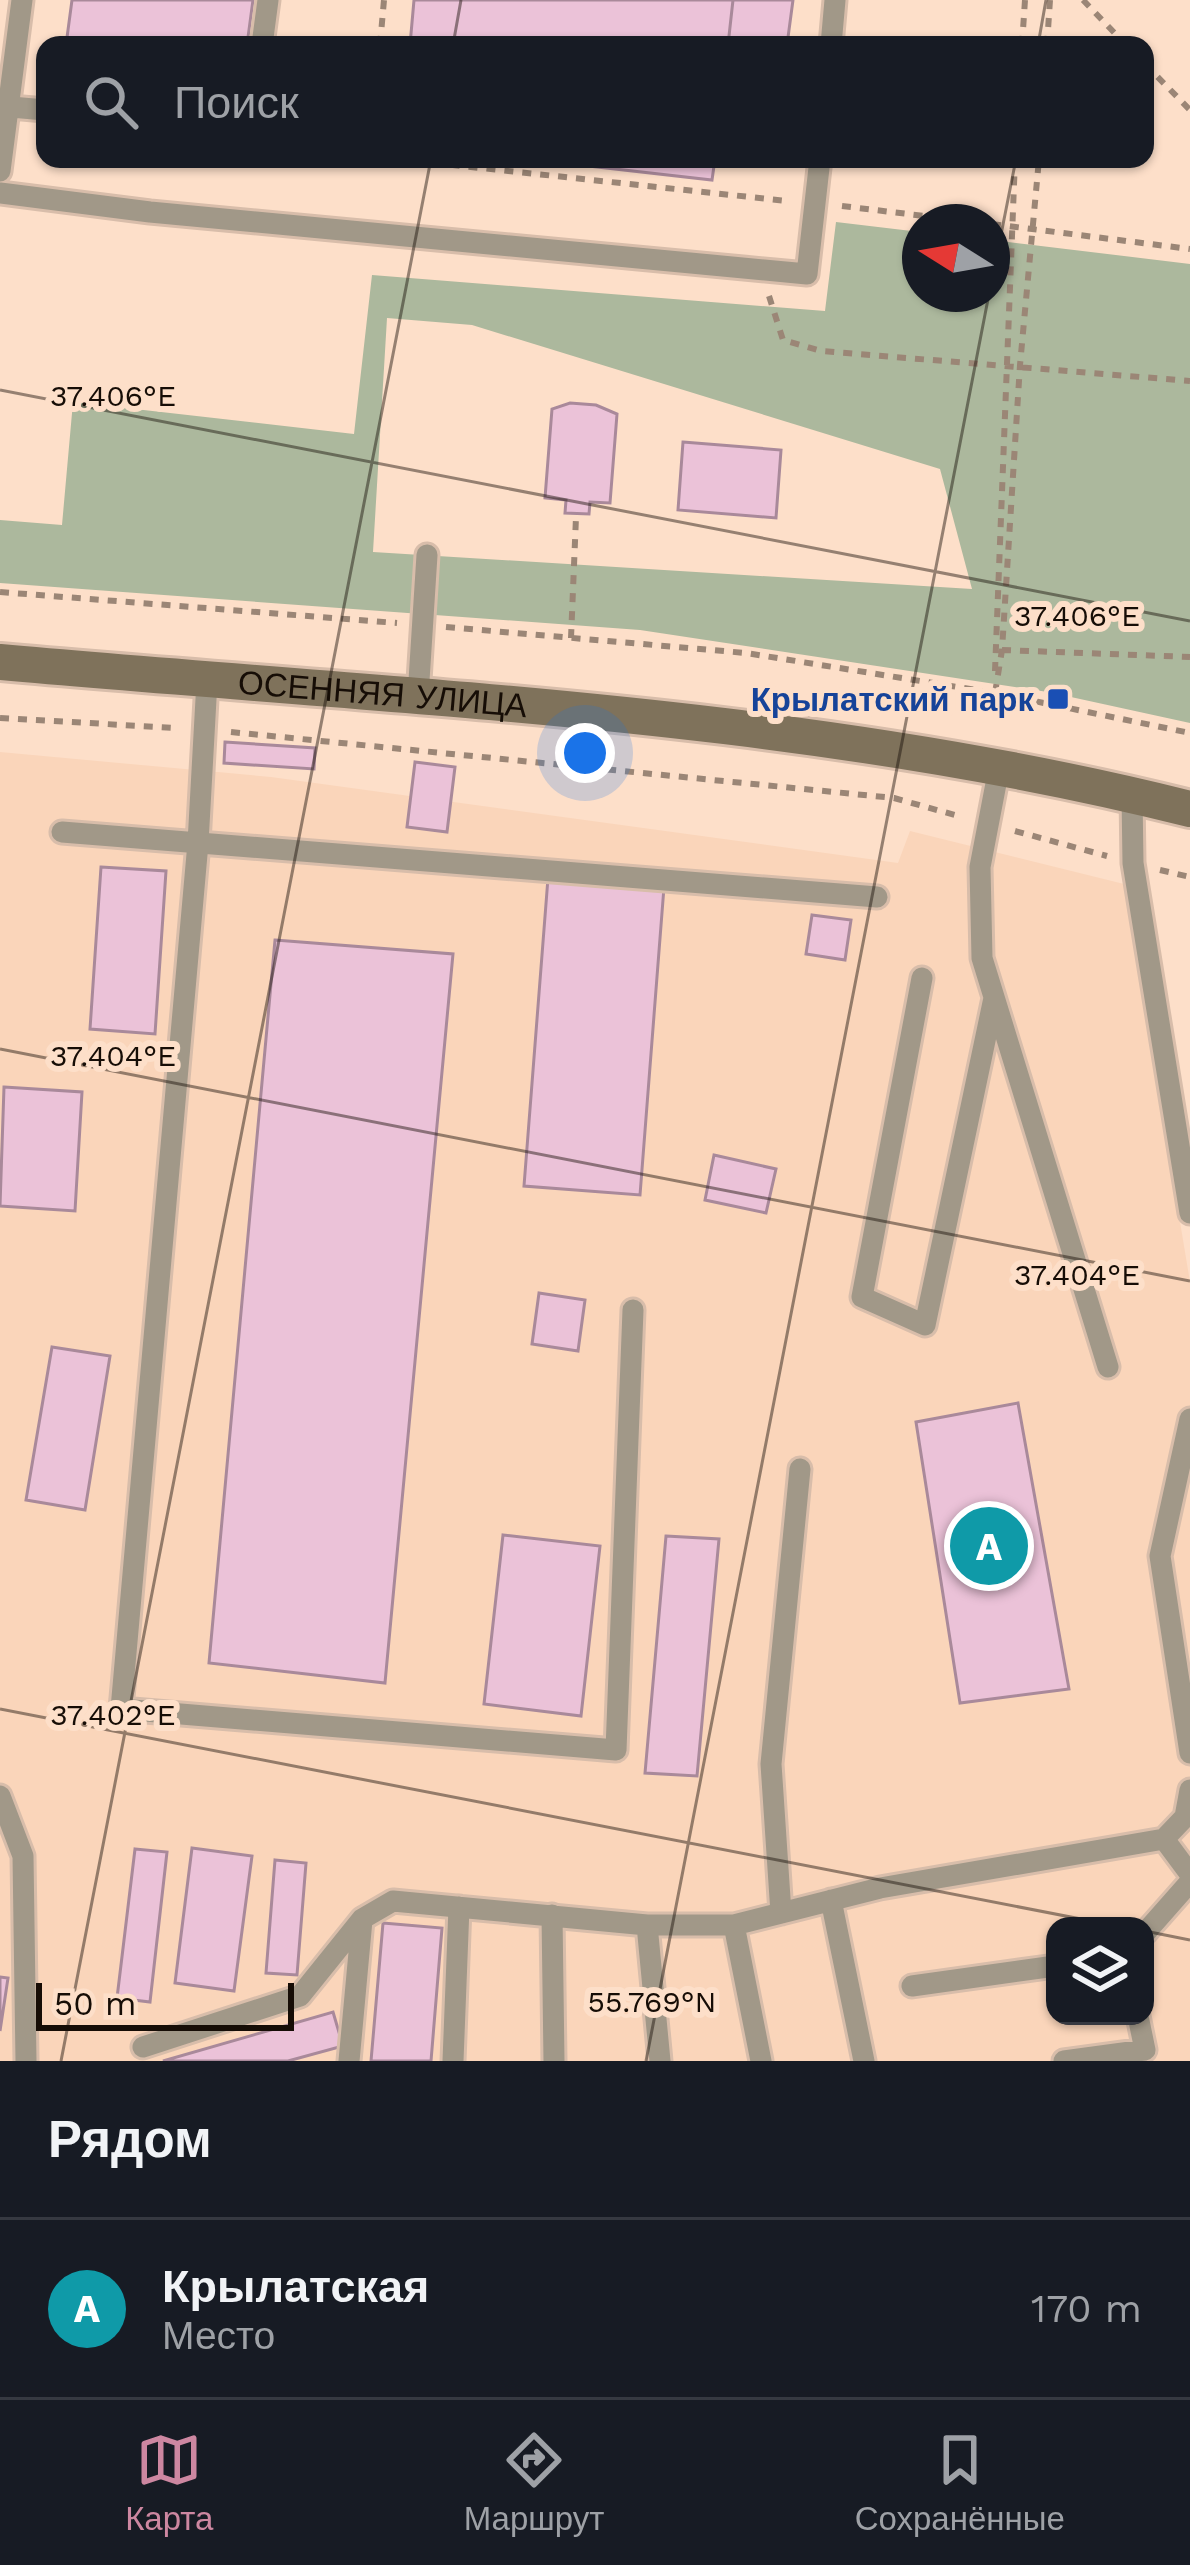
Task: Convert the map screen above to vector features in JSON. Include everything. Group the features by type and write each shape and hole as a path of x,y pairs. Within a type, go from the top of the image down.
{"main road":[{"name":"ОСЕННЯЯ УЛИЦА","path":"0,662 568,707 796,734 1000,768 1190,809"}],"lane":[{"path":"0,171 22,0"},
{"path":"263,36 268,0"},
{"path":"832,36 835,0"},
{"path":"10,107 36,109"},
{"path":"0,193 807,274 819,168"},
{"path":"418,696 427,555"},
{"path":"207,681 198,843 121,1709 616,1750 633,1310"},
{"path":"1000,768 980,866 982,958 1108,1367"},
{"path":"1132,795 1133,862 1190,1213"},
{"path":"62,832 877,897"},
{"path":"922,978 862,1297 925,1325 994,998"},
{"path":"1190,1419 1160,1556 1190,1753"},
{"path":"781,1913 771,1764 800,1469"},
{"path":"142,2047 300,1996 362,1919 393,1901 646,1924 734,1925 880,1888 1164,1840 1185,1817 1190,1790"},
{"path":"0,1796 23,1856 26,2061"},
{"path":"1154,1923 1190,1878 1164,1840"},
{"path":"831,1900 864,2061"},
{"path":"453,2061 459,1907"},
{"path":"552,1916 554,2061"},
{"path":"350,2061 362,1919"},
{"path":"646,1924 660,2061"},
{"path":"734,1925 761,2061"},
{"path":"912,1986 1046,1967"},
{"path":"1064,2061 1144,2050 1140,2025"}],"path":[{"path":"381,36 384,0"},
{"path":"1023,36 1025,0"},
{"path":"1048,36 1050,0"},
{"path":"1082,0 1117,36"},
{"path":"1154,73 1190,110"},
{"path":"481,168 902,214"},
{"path":"995,693 1015,168"},
{"path":"995,693 1038,168"},
{"path":"1012,227 1190,250"},
{"path":"761,269 783,340 821,351 1190,382"},
{"path":"571,638 576,517"},
{"path":"0,592 746,653 995,693 1190,733"},
{"path":"1002,650 1190,657"},
{"path":"0,718 204,730 894,798 1190,877"}],"shaded area":[{"path":"0,752 271,777 898,863 910,831 1124,884 1190,1282 1190,2061 0,2061"}],"green space":[{"path":"836,222 902,230 902,312 1010,312 1010,242 1190,264 1190,723 1048,692 640,630 0,583 0,520 62,525 73,402 354,434 372,275 825,311","holes":["387,318 472,325 940,469 972,589 373,552"]}],"building":[{"path":"72,0 253,0 248,36 67,36"},
{"path":"414,0 733,0 729,36 411,36"},
{"path":"733,0 793,0 788,36 729,36"},
{"path":"606,168 714,168 712,180"},
{"path":"570,403 596,405 617,414 610,503 590,502 589,514 565,513 566,500 545,498 552,409"},
{"path":"683,442 781,450 776,518 678,510"},
{"path":"225,742 315,748 314,769 224,763"},
{"path":"415,762 455,767 447,832 407,827"},
{"path":"101,867 166,871 155,1034 90,1029"},
{"path":"548,878 664,887 640,1195 524,1186"},
{"path":"812,915 851,920 845,960 806,954"},
{"path":"275,940 453,954 385,1683 209,1663"},
{"path":"4,1087 82,1092 75,1211 0,1206"},
{"path":"714,1155 776,1169 766,1213 705,1200"},
{"path":"539,1293 585,1300 578,1351 532,1344"},
{"path":"52,1347 110,1356 85,1510 26,1500"},
{"path":"1018,1403 1069,1689 960,1703 916,1422"},
{"path":"503,1535 600,1546 581,1716 484,1704"},
{"path":"666,1536 719,1539 697,1776 645,1773"},
{"path":"192,1848 252,1856 234,1991 175,1983"},
{"path":"135,1849 167,1852 150,2002 117,1998"},
{"path":"275,1860 306,1863 297,1975 266,1973"},
{"path":"383,1923 442,1928 431,2061 371,2061"},
{"path":"0,1977 8,1978 0,2031"},
{"path":"333,2012 343,2046 288,2061 163,2061"}],"place":[{"name":"Крылатский парк","path":"1058,699"},
{"name":"Крылатская","path":"989,1546"}]}
